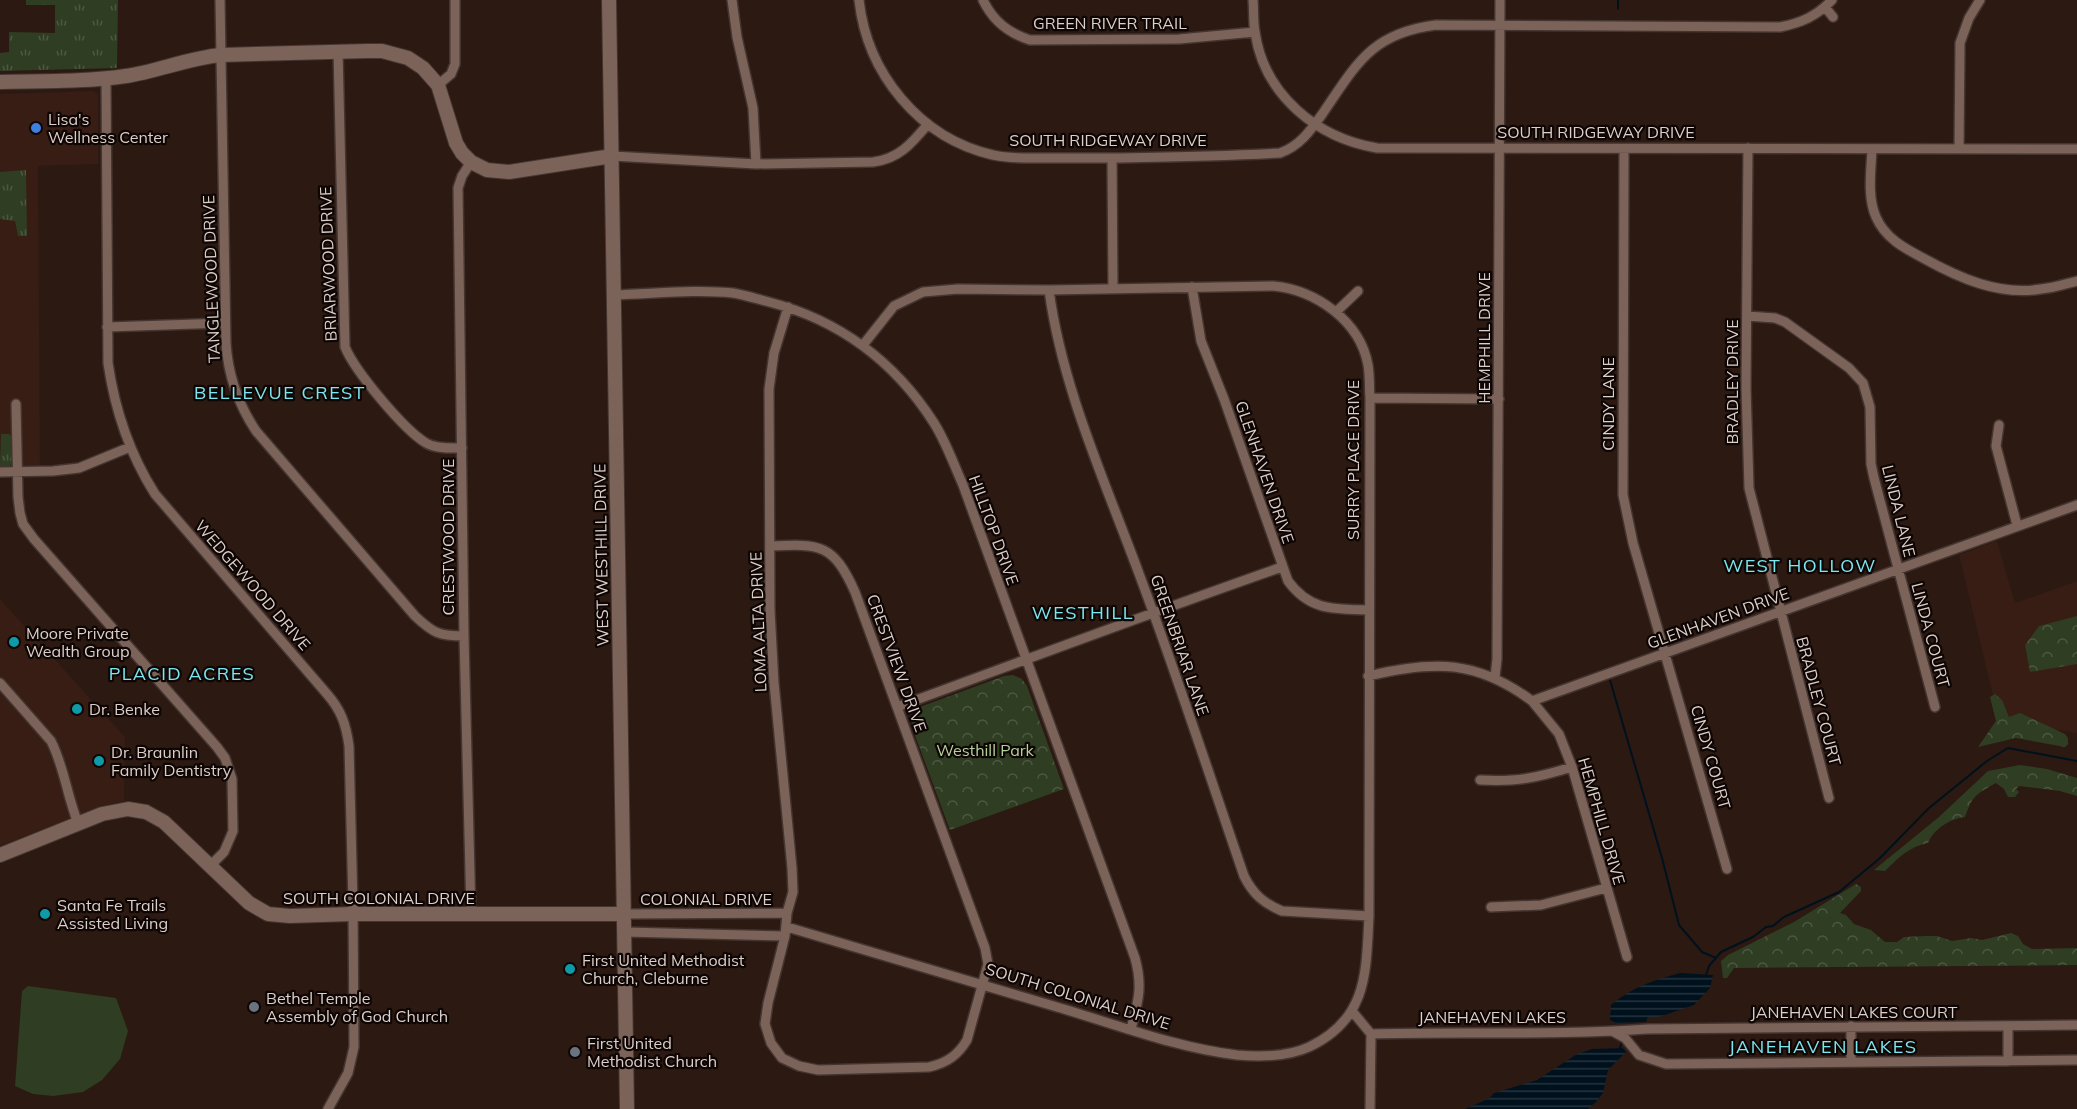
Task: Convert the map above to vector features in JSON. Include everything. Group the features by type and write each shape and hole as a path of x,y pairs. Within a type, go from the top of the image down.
{"street":[{"name":"TANGLEWOOD DRIVE","path":"220,0 225,323 227,363 233,384 246,417 256,431 415,616 433,631 444,636 464,636"},
{"path":"438,85 451,74 455,64 455,0"},
{"name":"WEST WESTHILL DRIVE","path":"609,0 627,1109"},
{"path":"732,0 737,37 753,108 756,164"},
{"name":"SOUTH RIDGEWAY DRIVE","path":"859,0 861,20 874,60 899,97 928,124 961,144 994,155 1014,158 1112,158 1280,153 1290,150 1303,140 1315,125 1340,138 1377,148 2077,149"},
{"name":"GREEN RIVER TRAIL","path":"983,0 996,21 1018,36 1030,40 1179,39 1255,32"},
{"path":"1253,0 1255,32 1264,66 1297,110 1315,125 1364,55 1392,36 1407,30 1436,25 1780,27 1804,21 1828,3 1833,17"},
{"name":"HEMPHILL DRIVE","path":"1495,677 1499,399 1500,0"},
{"path":"1959,149 1960,43 1969,18 1980,0"},
{"name":"BRIARWOOD DRIVE","path":"339,51 345,347 358,371 407,427 427,444 444,448 462,448"},
{"path":"0,82 106,79 204,56 382,51 408,58 423,68 438,85 456,143 471,162 487,170 509,172 612,156 756,164 884,160 909,147 928,124"},
{"name":"WEDGEWOOD DRIVE","path":"106,79 108,363 121,423 146,478 165,507 319,685 342,715 349,746 354,1047 348,1073 328,1109"},
{"name":"BRADLEY DRIVE","path":"1748,148 1748,479 1780,611"},
{"name":"CINDY LANE","path":"1624,149 1623,495 1633,543 1665,653"},
{"path":"1872,149 1872,203 1875,214 1884,231 1899,245 1959,278 1983,286 2039,290 2077,281"},
{"path":"1112,158 1113,289"},
{"name":"CRESTWOOD DRIVE","path":"471,162 458,188 464,636 471,914"},
{"name":"GLENHAVEN DRIVE","path":"1192,286 1201,341 1224,399 1282,567 1297,593 1314,604 1331,609 1368,610"},
{"name":"SURRY PLACE DRIVE","path":"863,345 894,306 923,292 958,289 1289,287 1320,300 1348,324 1368,364 1370,398 1369,916 1366,971 1362,992 1352,1011"},
{"name":"GREENBRIAR LANE","path":"1049,290 1054,329 1073,395 1154,612 1250,888 1269,906 1282,911 1369,916"},
{"path":"1336,312 1358,291"},
{"name":"HILLTOP DRIVE","path":"614,295 710,292 736,294 788,307 842,332 863,345 896,373 917,398 936,425 963,485 1140,976 1139,999 1131,1029"},
{"name":"LOMA ALTA DRIVE","path":"786,932 787,913 793,892 774,683 769,389 774,353 788,307"},
{"name":"LINDA LANE","path":"1747,316 1775,318 1785,322 1849,368 1863,383 1870,407 1871,464 1899,570"},
{"path":"107,327 225,323"},
{"path":"1370,398 1499,399"},
{"path":"16,404 17,472 23,524 225,758 232,779 233,831 224,852 210,866"},
{"path":"1999,425 1996,446 2017,525"},
{"path":"0,472 79,468 130,447"},
{"name":"GLENHAVEN DRIVE","path":"1532,701 2077,505"},
{"name":"CRESTVIEW DRIVE","path":"770,546 806,545 820,548 833,555 845,569 855,592 985,948 988,964 967,1040 961,1050 941,1064 929,1067 818,1070 799,1066 782,1058 771,1043 765,1024 786,932"},
{"path":"897,707 1282,567"},
{"name":"LINDA COURT","path":"1899,570 1935,707"},
{"name":"BRADLEY COURT","path":"1780,611 1828,798"},
{"name":"CINDY COURT","path":"1665,653 1727,869"},
{"path":"1368,676 1392,670 1438,666 1468,668 1495,677 1532,701"},
{"path":"0,683 51,741 57,753 70,803 78,823"},
{"name":"HEMPHILL DRIVE","path":"1532,701 1559,734 1572,767 1627,957"},
{"path":"1480,780 1510,782 1542,777 1572,767"},
{"name":"SOUTH COLONIAL DRIVE","path":"0,855 78,823 119,810 146,812 164,822 249,903 268,914 290,916 625,914"},
{"path":"1491,907 1541,905 1606,888"},
{"name":"COLONIAL DRIVE","path":"625,914 787,913"},
{"name":"COLONIAL DRIVE","path":"625,932 786,932"},
{"name":"SOUTH COLONIAL DRIVE","path":"786,932 982,984 1216,1052 1239,1055 1283,1055 1308,1047 1331,1033 1352,1011"},
{"path":"1352,1011 1371,1034 1370,1109"},
{"name":"JANEHAVEN LAKES COURT","path":"1621,1033 1851,1026 2077,1025"},
{"path":"1851,1026 1851,1062"},
{"path":"2008,1026 2008,1061"},
{"path":"1621,1033 1639,1055 1666,1064 2077,1060"},
{"name":"JANEHAVEN LAKES","path":"1371,1034 1621,1033"}],"shaded area":[{"path":"93,91 98,96 98,164 38,166 40,466 0,467 0,94"},
{"path":"1997,541 2015,603 2077,581 2077,733 1999,720 1959,555"},
{"path":"0,599 125,737 124,801 101,806 0,846"}],"green space":[{"path":"26,0 118,0 117,68 0,71 0,53 9,52 9,32 55,33 55,5 26,5"},
{"path":"26,170 27,236 18,236 15,221 0,219 0,172"},
{"path":"1,434 9,434 12,437 12,463 9,467 0,467"},
{"path":"2077,616 2077,664 2030,672 2025,645 2039,626"},
{"name":"Westhill Park","path":"1013,675 1022,679 1027,686 1064,789 950,830 912,727 912,717 920,707 1004,676"},
{"path":"1995,694 2002,700 2009,717 2020,713 2065,734 2068,744 2065,747 2016,738 1978,747 1996,721 1990,697"},
{"path":"2020,765 2047,769 2077,778 2077,796 2060,791 2019,786 2016,789 2019,792 2015,797 2008,797 2004,789 1996,783 1976,796 1965,817 1943,825 1928,843 1905,853 1885,871 1874,870 1939,817 1988,771"},
{"path":"1856,884 1861,887 1861,891 1840,913 1846,915 1854,924 1871,930 1885,942 1897,942 1904,937 1926,936 1937,936 1952,941 1971,938 1982,940 2011,933 2018,936 2023,944 2032,949 2077,948 2077,965 1734,968 1727,978 1723,978 1721,961 1728,955 1794,922"},
{"path":"28,986 116,998 128,1031 120,1059 102,1080 83,1092 53,1096 33,1094 15,1086 22,991"}],"water":[{"path":"1680,973 1713,975 1710,988 1694,1005 1659,1017 1648,1017 1646,1022 1616,1023 1610,1020 1611,1005 1627,993 1661,978"},
{"path":"1623,1048 1626,1052 1608,1070 1603,1093 1588,1109 1465,1109 1490,1098 1494,1093 1537,1080 1577,1054 1592,1049"}],"waterway":[{"path":"1618,0 1618,9"},
{"path":"1610,680 1679,925 1702,952 1716,958"},
{"path":"1706,975 1709,966 1721,952 1753,937 1766,927 1773,926 1784,917 1839,892 1879,859 1929,808 1987,761 2008,748 2077,761"},
{"path":"1619,1051 1623,1039"}],"place":[{"name":"Lisa's Wellness Center","path":"36,128"},
{"name":"Moore Private Wealth Group","path":"14,642"},
{"name":"Dr. Benke","path":"77,709"},
{"name":"Dr. Braunlin Family Dentistry","path":"99,761"},
{"name":"Santa Fe Trails Assisted Living","path":"45,914"},
{"name":"First United Methodist Church, Cleburne","path":"570,969"},
{"name":"Bethel Temple Assembly of God Church","path":"254,1007"},
{"name":"First United Methodist Church","path":"575,1052"}],"district":[{"name":"BELLEVUE CREST","path":"280,392"},
{"name":"WEST HOLLOW","path":"1800,565"},
{"name":"WESTHILL","path":"1083,612"},
{"name":"PLACID ACRES","path":"182,673"},
{"name":"JANEHAVEN LAKES","path":"1823,1046"}]}
